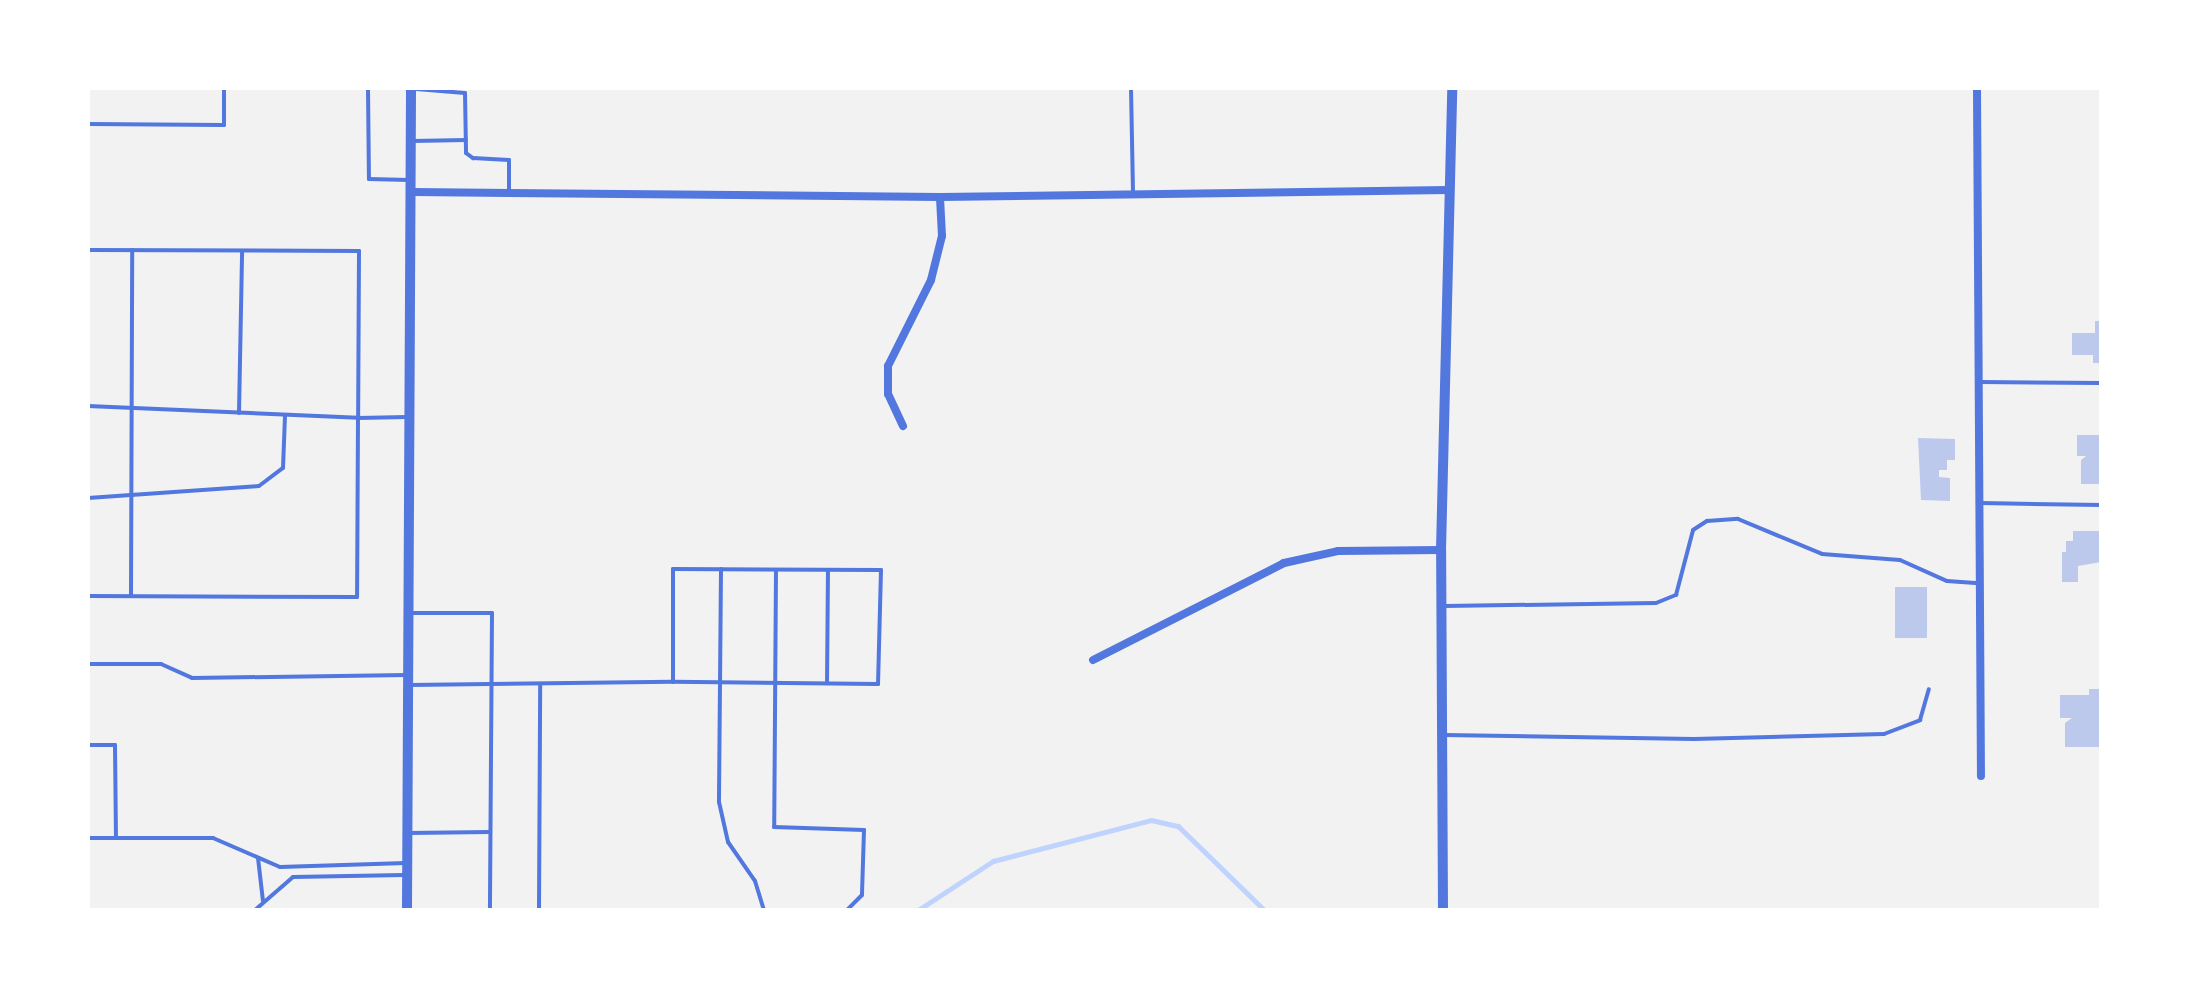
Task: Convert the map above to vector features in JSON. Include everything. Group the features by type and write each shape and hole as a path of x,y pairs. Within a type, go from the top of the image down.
{"street":[{"path":"1443,910 1441,550 1452,88"},
{"path":"1977,88 1981,776"},
{"path":"407,910 412,186 409,89"},
{"path":"412,186 509,193 940,197 1448,190"},
{"path":"903,426 888,394 888,366 931,280 942,236 940,197"},
{"path":"1093,660 1284,563 1338,551 1441,550"}],"lane":[{"path":"88,124 224,125 224,88"},
{"path":"368,88 369,179 412,186"},
{"path":"1131,88 1133,195"},
{"path":"409,89 465,93 468,157 509,160 509,193"},
{"path":"412,141 466,140"},
{"path":"88,250 359,251 357,597 88,596"},
{"path":"131,596 132,250"},
{"path":"239,413 242,251"},
{"path":"1980,382 2101,383"},
{"path":"88,406 358,418 410,417"},
{"path":"88,498 259,486 283,468 285,415"},
{"path":"1981,503 2101,505"},
{"path":"1441,606 1656,603 1676,595 1693,530 1707,521 1738,519 1822,554 1900,560 1947,581 1981,583"},
{"path":"88,664 161,664 192,678 492,684 878,684 881,570 673,569 673,682"},
{"path":"721,569 722,820 764,910"},
{"path":"776,570 774,827 864,830 862,895 847,910"},
{"path":"827,683 828,570"},
{"path":"408,613 492,613 490,910"},
{"path":"539,910 540,684"},
{"path":"1442,735 1694,739 1884,734 1920,720 1929,689"},
{"path":"88,745 115,745 116,838"},
{"path":"406,833 490,832"},
{"path":"88,838 213,838 280,867 406,863"},
{"path":"258,858 263,901"},
{"path":"255,910 293,877 406,875"}],"building":[{"path":"2095,321 2101,321 2101,363 2093,363 2093,355 2072,355 2072,333 2095,333"},
{"path":"2077,435 2101,435 2101,484 2081,484 2081,460 2086,456 2077,456"},
{"path":"1918,438 1955,439 1955,460 1947,460 1947,470 1939,470 1939,477 1950,478 1950,501 1921,500"},
{"path":"2073,531 2101,531 2101,562 2078,566 2078,582 2062,582 2062,552 2066,552 2066,541 2073,541"},
{"path":"1895,587 1927,587 1927,638 1895,638"},
{"path":"2089,689 2101,689 2101,747 2065,747 2065,723 2072,718 2060,718 2060,695 2089,695"}],"waterway":[{"path":"918,910 993,861 1151,820 1178,826 1264,910"}]}
